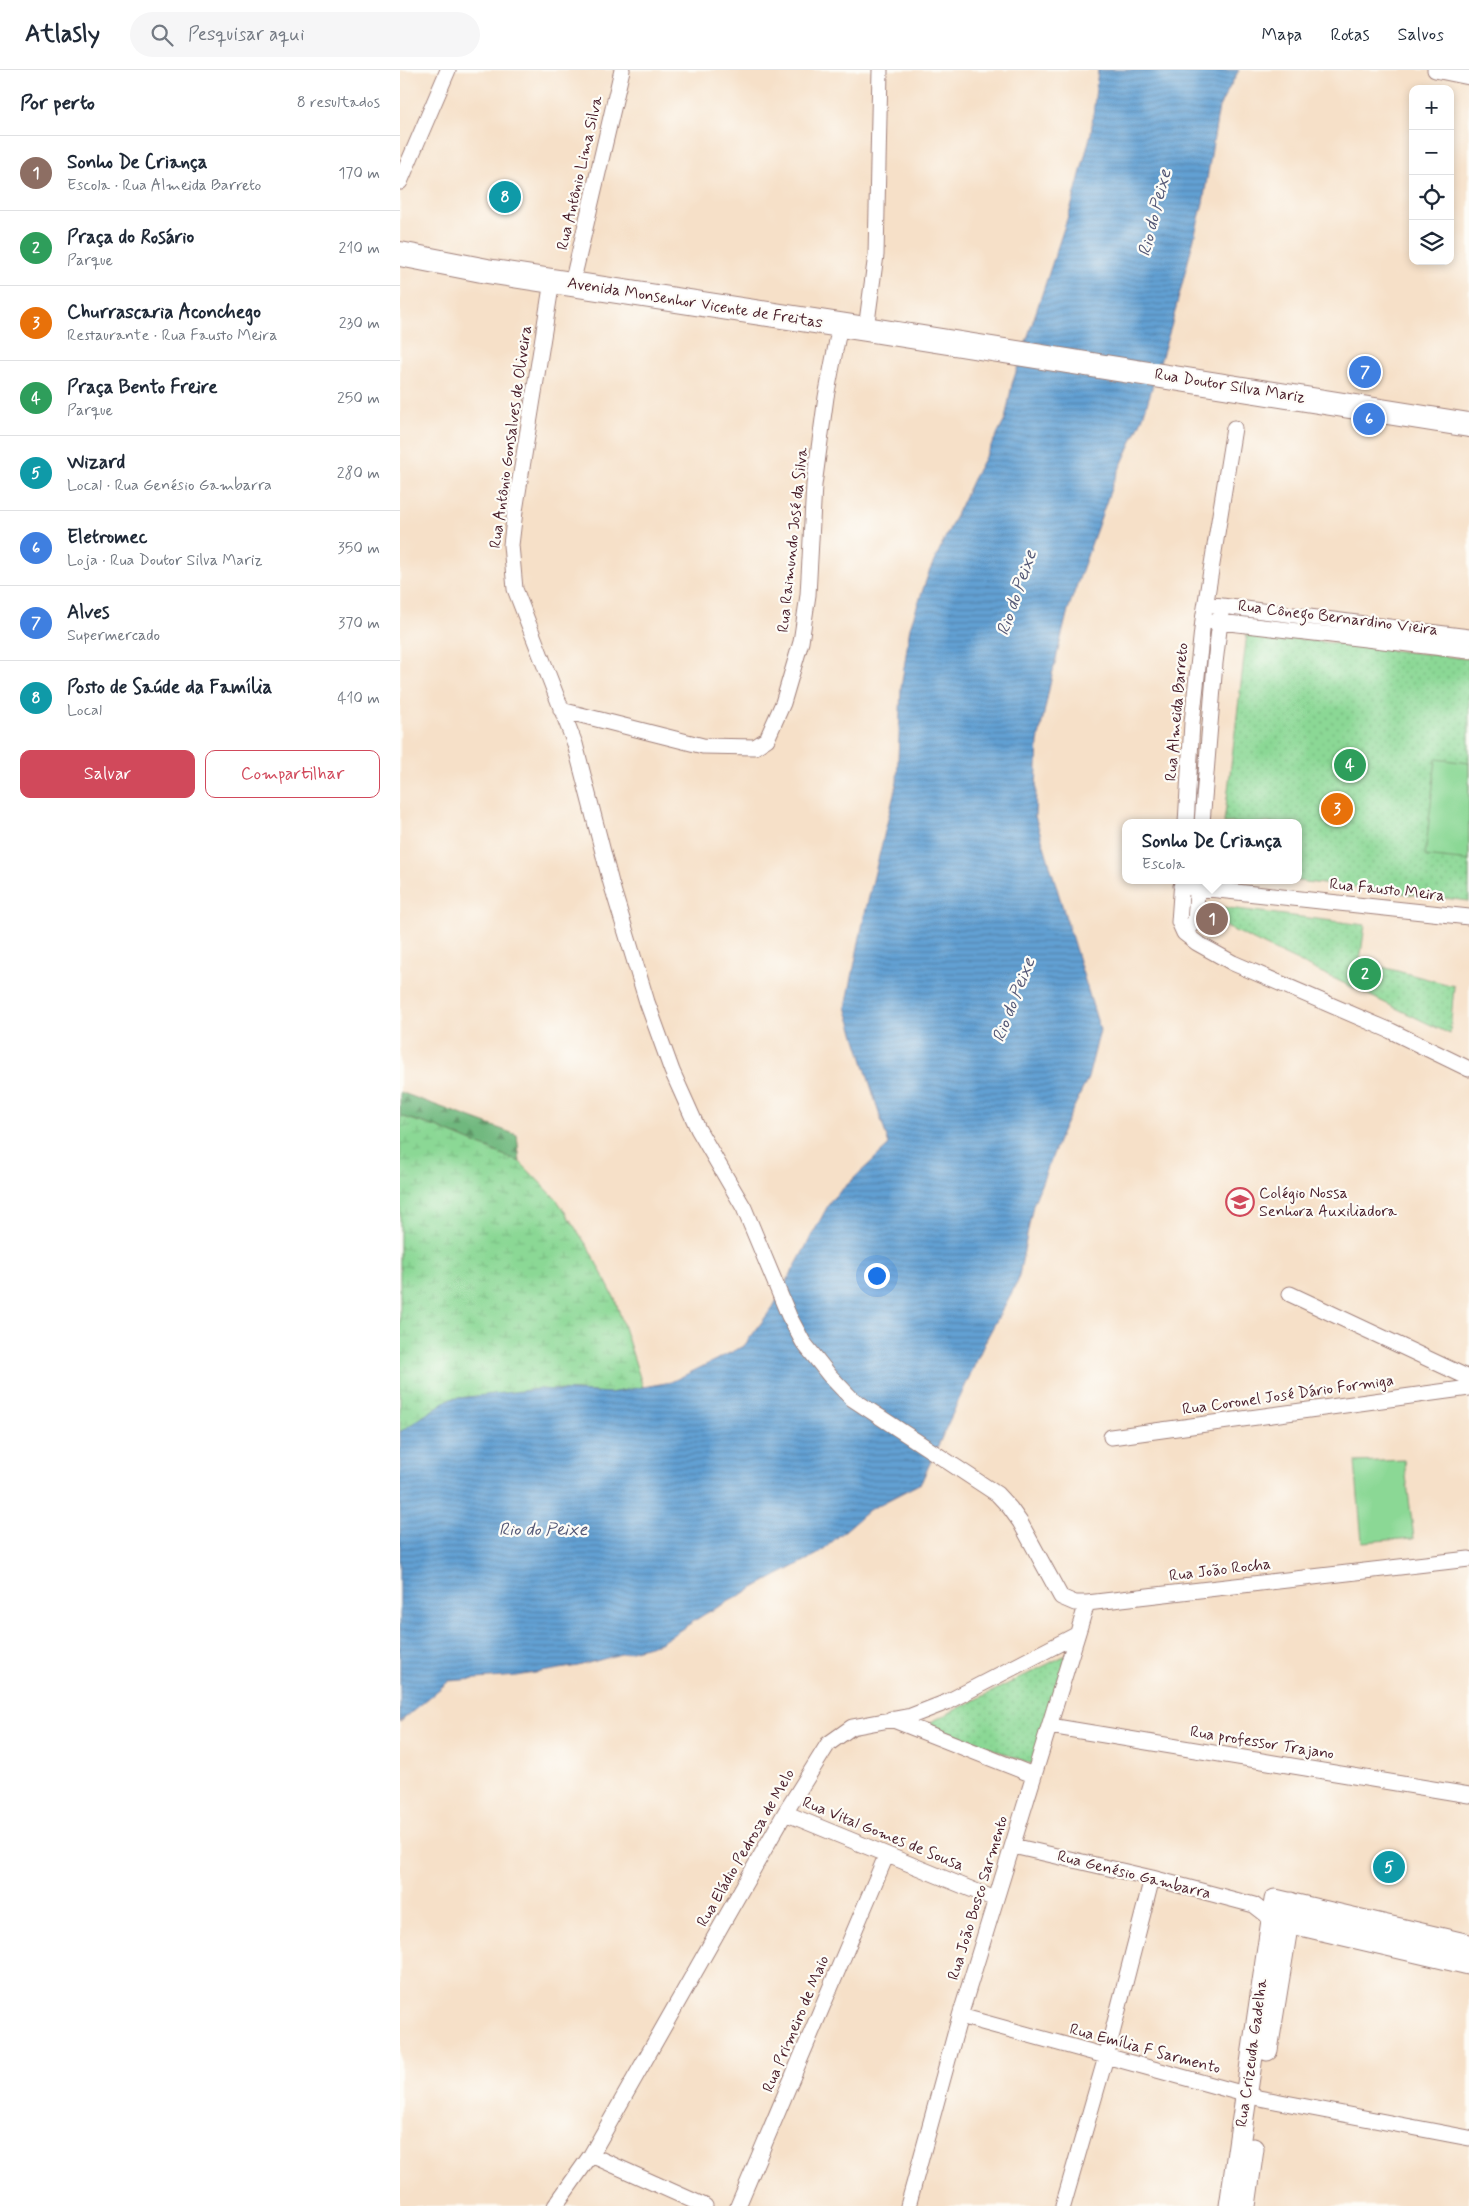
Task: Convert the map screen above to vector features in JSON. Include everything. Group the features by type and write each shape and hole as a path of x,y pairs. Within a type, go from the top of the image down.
{"main road":[{"name":"Avenida Monsenhor Vicente de Freitas","path":"400,254 436,262 562,283 991,349"},
{"name":"Rua Doutor Silva Mariz","path":"991,349 1183,379 1239,393 1469,425"}],"street":[{"path":"400,182 448,70"},
{"name":"Rua Antônio Lima Silva","path":"562,283 622,70"},
{"path":"866,329 876,255 880,70"},
{"path":"1435,70 1469,77"},
{"name":"Rua Antônio Gonsalves de Oliveira","path":"562,283 525,438 511,545 512,571 520,604 584,774 611,883 644,993 672,1071 698,1128 744,1208 789,1316 803,1342 830,1376 851,1398 974,1476 997,1494 1020,1522"},
{"name":"Rua Raimundo José da Silva","path":"561,710 703,746 755,747 767,739 801,642 808,595 814,485 826,397 840,325"},
{"name":"Rua Almeida Barreto","path":"1186,819 1192,723 1203,620 1234,428"},
{"path":"1206,604 1469,637"},
{"name":"Rua Almeida Barreto","path":"1202,819 1219,622 1222,606"},
{"name":"Rua Cônego Bernardino Vieira","path":"1203,620 1469,651"},
{"path":"1181,884 1186,926 1233,963 1391,1031 1469,1069"},
{"path":"1186,926 1198,884"},
{"name":"Rua Fausto Meira","path":"1206,884 1469,917"},
{"path":"1290,1294 1469,1378"},
{"name":"Rua Coronel José Dário Formiga","path":"1111,1437 1469,1388"},
{"name":"Rua João Rocha","path":"1020,1522 1062,1597 1075,1603 1469,1559"},
{"name":"Rua João Bosco Sarmento","path":"908,2206 960,2016 995,1899 1014,1846 1033,1775 1050,1726 1086,1603"},
{"name":"Rua Eládio Pedrosa de Melo","path":"555,2206 591,2155 785,1813 828,1744 852,1727 911,1716 947,1702 1076,1635"},
{"path":"891,1719 1033,1775"},
{"name":"Rua professor Trajano","path":"1050,1726 1469,1795"},
{"name":"Rua Vital Gomes de Sousa","path":"785,1813 886,1856 995,1899"},
{"name":"Rua Genésio Gambarra","path":"1014,1846 1152,1878 1254,1905 1469,1944"},
{"name":"Rua Primeiro de Maio","path":"738,2206 886,1856"},
{"path":"1063,2206 1106,2057 1152,1878"},
{"name":"Rua Genésio Gambarra","path":"1282,1911 1469,1964"},
{"name":"Rua Crizeuda Gadelha","path":"1230,2206 1253,2096 1282,1911"},
{"name":"Rua Emília F Sarmento","path":"960,2016 1253,2096 1469,2138"},
{"name":"Rua Crizeuda Gadelha","path":"1246,2206 1253,2096"},
{"path":"591,2155 683,2201 705,2206"}],"green space":[{"path":"1247,633 1469,659 1469,901 1302,882 1302,819 1224,819"},
{"path":"1436,759 1469,763 1469,861 1425,856"},
{"path":"1221,907 1365,925 1360,961 1454,986 1450,1034 1220,924"},
{"path":"400,1092 517,1135 520,1162 436,1127 400,1116"},
{"path":"400,1116 436,1127 520,1162 557,1200 588,1247 615,1299 643,1387 610,1393 539,1389 400,1432"},
{"path":"1404,1460 1414,1538 1362,1542 1355,1462"},
{"path":"1068,1654 1037,1766 927,1724"}],"water":[{"name":"Rio do Peixe","path":"1098,70 1239,70 1219,107 1203,203 1171,327 1143,417 1113,483 1068,610 1038,742 1035,816 1100,1030 1088,1078 1062,1132 1033,1205 1018,1281 987,1338 921,1483 869,1510 818,1554 705,1614 660,1643 578,1666 517,1676 449,1681 400,1722 400,1432 449,1399 539,1389 610,1393 671,1382 744,1346 773,1307 831,1200 889,1145 846,1007 864,917 897,782 901,688 910,627 929,572 974,477 1005,420 1012,384 1073,201 1091,133"}],"place":[{"name":"Posto de Saúde da Família","path":"505,197"},
{"name":"Alves","path":"1365,372"},
{"name":"Eletromec","path":"1369,419"},
{"name":"Praça Bento Freire","path":"1350,765"},
{"name":"Churrascaria Aconchego","path":"1337,809"},
{"name":"Sonho De Criança","path":"1212,919"},
{"name":"Praça do Rosário","path":"1365,974"},
{"name":"Colégio Nossa Senhora Auxiliadora","path":"1240,1202"},
{"name":"Wizard","path":"1389,1867"}]}
